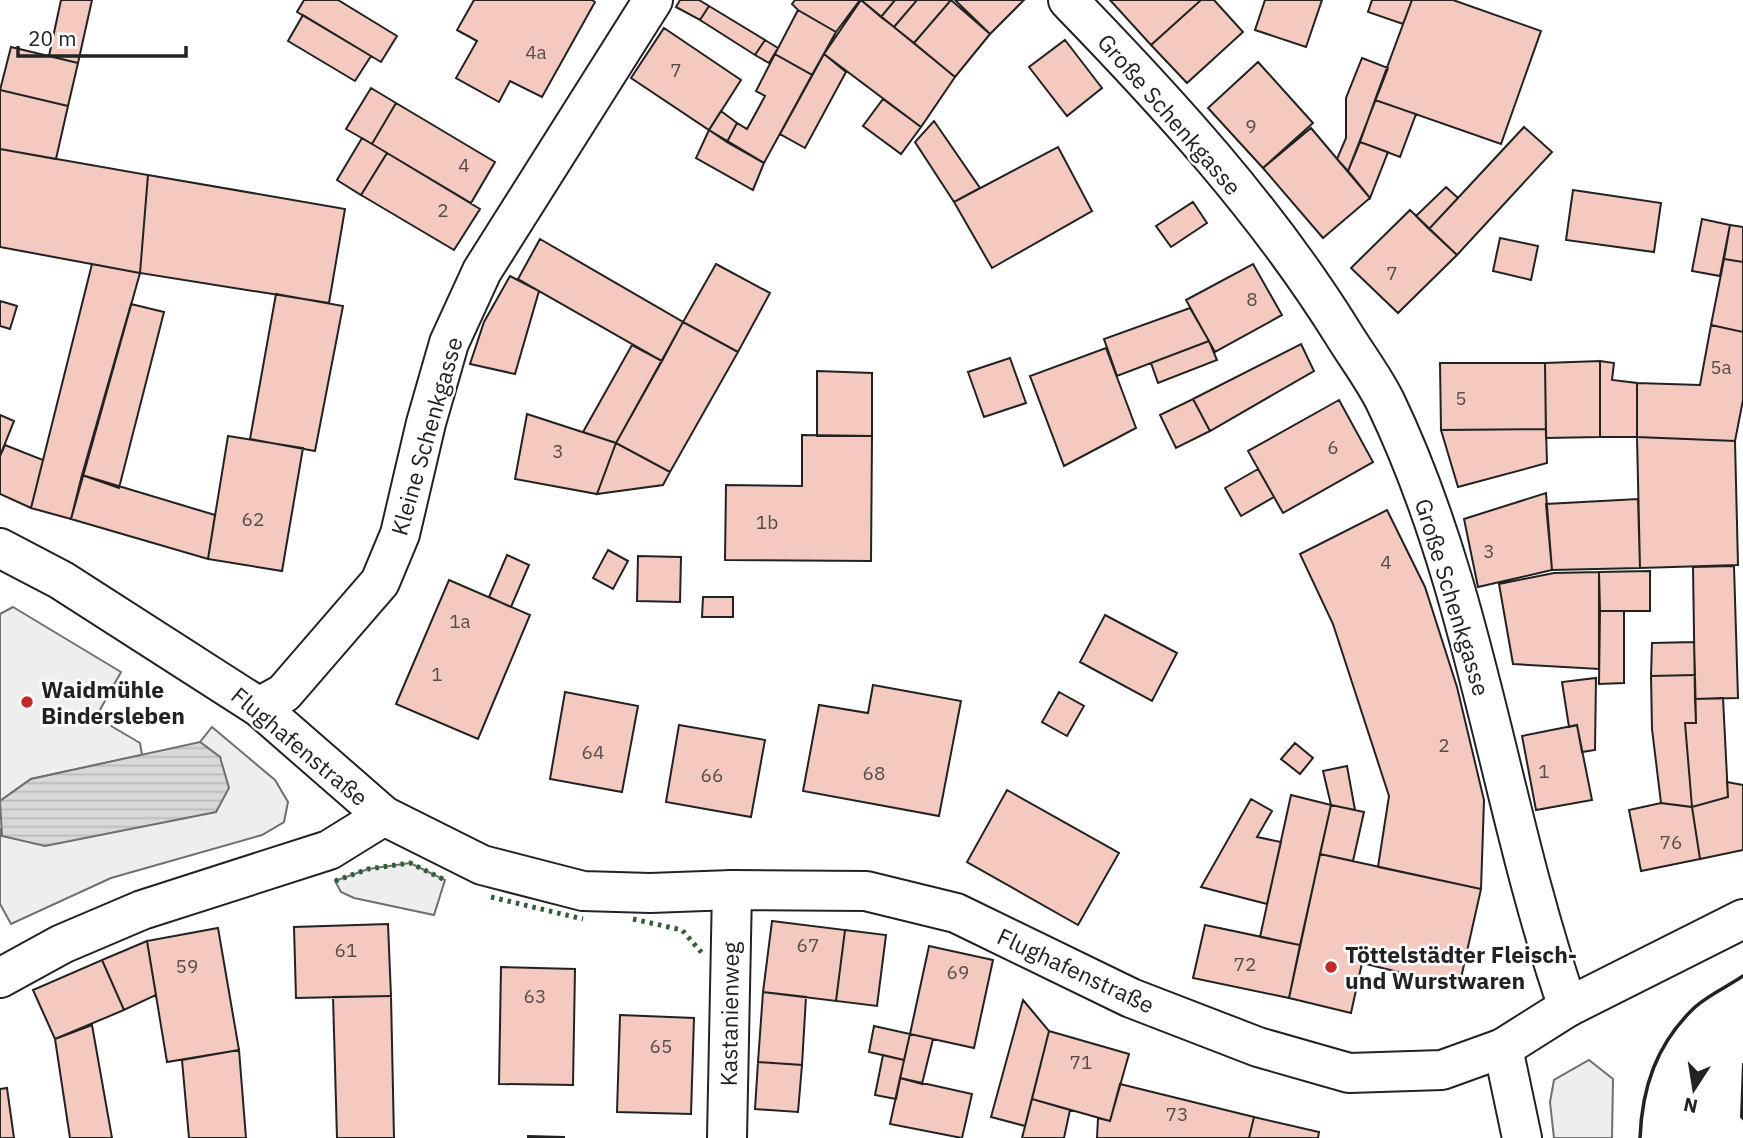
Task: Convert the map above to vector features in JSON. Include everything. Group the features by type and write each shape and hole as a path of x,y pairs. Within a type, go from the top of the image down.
{"street":[{"name":"Kleine Schenkgasse","path":"259,707 284,693 380,582 400,534 426,423 449,343 482,271 653,0"},
{"name":"Große Schenkgasse","path":"1068,0 1158,93 1304,272 1384,400 1437,530 1486,705 1543,935 1568,1007"},
{"name":"Flughafenstraße","path":"0,548 61,580 259,707 384,816 430,842 482,865 583,891 866,891 956,913 1131,998 1258,1047 1349,1073 1442,1070 1503,1048 1568,1007 1743,919"},
{"name":"Flughafenstraße","path":"0,978 62,944 142,910 329,850 384,816"},
{"name":"Kastanienweg","path":"727,1138 732,890"},
{"path":"1503,1048 1522,1138"}],"shaded area":[{"path":"13,607 121,672 96,717 140,743 142,755 31,779 0,801 0,614"},
{"path":"212,727 275,780 288,802 284,822 262,835 111,878 11,924 0,904 0,828 2,836 220,757 200,742"},
{"path":"200,742 220,757 229,788 216,812 45,846 2,836 0,801 31,779"},
{"path":"410,863 445,880 434,915 354,898 341,892 335,881 368,869"},
{"path":"1589,1060 1613,1079 1612,1138 1554,1138 1550,1102 1554,1080"}],"building":[{"path":"61,0 92,0 78,63 49,56"},
{"path":"304,0 338,0 397,36 381,62 297,12"},
{"path":"474,0 595,2 542,97 510,81 499,102 456,78 477,41 457,30"},
{"path":"680,0 699,0 709,6 700,20 676,7"},
{"path":"795,0 860,0 836,32 798,10 792,4"},
{"path":"861,0 955,77 921,127 824,54"},
{"path":"861,0 895,0 881,17"},
{"path":"895,0 917,0 894,27 881,17"},
{"path":"917,0 951,0 914,43 894,27"},
{"path":"951,0 990,34 955,77 914,43"},
{"path":"955,0 1024,0 990,34"},
{"path":"1110,0 1201,0 1151,45"},
{"path":"1201,0 1214,0 1243,32 1187,83 1151,45"},
{"path":"1265,0 1322,0 1306,47 1255,30"},
{"path":"1372,0 1412,0 1403,24 1368,12"},
{"path":"1412,0 1453,0 1541,31 1501,144 1375,100"},
{"path":"709,6 765,40 755,55 700,20"},
{"path":"798,10 836,32 812,75 775,54"},
{"path":"303,15 371,56 355,81 288,41"},
{"path":"664,28 741,80 709,130 631,78"},
{"path":"765,40 778,48 769,63 755,55"},
{"path":"1065,40 1102,88 1067,116 1029,67"},
{"path":"11,47 78,63 68,106 0,90"},
{"path":"775,54 812,75 764,163 727,142 737,123 747,129 765,96 756,91"},
{"path":"824,54 846,72 805,148 780,134"},
{"path":"1362,58 1388,68 1348,171 1337,159 1346,138 1346,98"},
{"path":"1258,62 1313,123 1263,168 1208,108"},
{"path":"371,88 396,103 372,144 346,129"},
{"path":"0,90 68,106 56,159 0,149"},
{"path":"883,99 921,127 901,154 863,126"},
{"path":"1375,100 1416,114 1400,157 1360,142"},
{"path":"396,103 495,162 471,203 372,144"},
{"path":"721,111 737,123 727,142 709,130"},
{"path":"934,121 980,188 954,202 915,142"},
{"path":"1524,127 1552,152 1457,255 1429,229"},
{"path":"1311,128 1370,198 1323,238 1263,168"},
{"path":"709,130 764,163 753,190 696,158"},
{"path":"362,138 387,153 361,195 337,180"},
{"path":"1360,142 1388,152 1370,198 1348,171"},
{"path":"1058,147 1092,211 992,268 954,202"},
{"path":"0,149 148,175 140,273 0,247"},
{"path":"387,153 480,209 454,250 361,195"},
{"path":"148,175 345,209 329,303 140,273"},
{"path":"1446,187 1458,198 1429,229 1416,216"},
{"path":"1573,190 1661,203 1654,252 1566,240"},
{"path":"1193,202 1207,223 1171,247 1156,226"},
{"path":"1410,210 1457,255 1398,313 1351,268"},
{"path":"1702,219 1730,225 1720,276 1692,271"},
{"path":"1730,225 1743,227 1743,262 1724,259"},
{"path":"1500,238 1538,246 1531,280 1493,271"},
{"path":"540,239 683,322 662,361 518,279"},
{"path":"1724,259 1743,262 1743,332 1711,325"},
{"path":"92,264 140,273 71,519 31,508"},
{"path":"716,264 770,293 738,352 683,322"},
{"path":"1253,264 1282,315 1215,352 1186,300"},
{"path":"510,276 539,291 515,374 470,364 484,322"},
{"path":"276,294 343,306 315,451 250,439"},
{"path":"0,301 17,306 10,329 0,326"},
{"path":"131,304 164,312 119,488 82,475"},
{"path":"1190,308 1209,341 1117,376 1104,339"},
{"path":"683,322 738,352 670,472 616,443"},
{"path":"1711,325 1743,332 1743,400 1735,441 1637,437 1637,383 1700,385"},
{"path":"1209,341 1217,360 1158,383 1151,363"},
{"path":"1301,344 1314,371 1210,431 1193,399"},
{"path":"632,345 662,361 616,443 583,432"},
{"path":"1106,348 1136,428 1064,466 1030,376"},
{"path":"1010,358 1026,403 984,417 968,372"},
{"path":"1600,361 1614,363 1612,380 1637,383 1637,437 1600,437"},
{"path":"1600,361 1600,437 1546,438 1545,363"},
{"path":"1440,363 1545,363 1546,429 1441,430"},
{"path":"817,371 872,373 872,436 817,436"},
{"path":"1193,399 1210,431 1176,448 1160,415"},
{"path":"1339,400 1373,462 1283,513 1248,451"},
{"path":"527,414 616,443 597,494 515,479"},
{"path":"0,415 14,421 0,456"},
{"path":"1546,429 1547,463 1458,487 1441,430"},
{"path":"802,435 872,436 871,561 725,560 726,485 802,486"},
{"path":"228,436 303,448 282,571 208,559"},
{"path":"1637,437 1735,441 1738,565 1640,568"},
{"path":"616,443 670,472 663,485 597,494"},
{"path":"5,445 43,460 31,508 0,494 0,456"},
{"path":"1258,469 1274,497 1241,516 1225,488"},
{"path":"82,475 215,515 208,559 71,519"},
{"path":"1546,493 1552,570 1478,587 1464,519"},
{"path":"1638,499 1640,568 1552,570 1546,504"},
{"path":"1387,510 1425,587 1457,687 1484,800 1481,889 1378,867 1389,796 1333,624 1300,554"},
{"path":"608,550 628,561 613,589 593,578"},
{"path":"507,555 529,565 511,607 489,597"},
{"path":"638,556 681,557 680,602 637,601"},
{"path":"1734,566 1738,698 1695,699 1693,567"},
{"path":"1650,571 1650,611 1600,611 1599,572"},
{"path":"1599,572 1599,669 1513,664 1499,584 1554,573"},
{"path":"449,580 530,615 478,739 396,704"},
{"path":"703,597 733,597 733,617 702,617"},
{"path":"1600,611 1624,611 1624,683 1599,684"},
{"path":"1105,615 1177,653 1152,701 1080,662"},
{"path":"1694,642 1695,675 1651,676 1652,643"},
{"path":"1695,675 1696,723 1685,723 1692,807 1661,803 1652,729 1651,676"},
{"path":"1596,678 1595,750 1582,752 1577,725 1569,727 1562,682"},
{"path":"873,685 961,701 939,816 803,791 819,705 868,713"},
{"path":"565,692 638,706 622,792 550,779"},
{"path":"1059,692 1084,706 1067,736 1042,722"},
{"path":"1723,698 1728,797 1692,807 1685,723 1696,723 1695,699"},
{"path":"679,725 765,740 751,817 666,802"},
{"path":"1577,725 1592,800 1536,810 1522,736"},
{"path":"1295,743 1313,758 1300,774 1281,759"},
{"path":"1347,766 1355,810 1331,805 1323,771"},
{"path":"1727,782 1743,785 1743,850 1700,859 1692,807 1728,797"},
{"path":"1007,790 1119,853 1078,925 967,862"},
{"path":"1291,795 1331,805 1300,945 1260,937"},
{"path":"1251,799 1272,811 1257,837 1281,842 1267,904 1201,887"},
{"path":"1661,803 1692,807 1700,859 1641,871 1629,810"},
{"path":"1331,805 1364,812 1353,861 1320,854"},
{"path":"1320,854 1481,889 1459,987 1362,963 1351,1013 1289,998"},
{"path":"772,921 845,930 836,1001 763,992"},
{"path":"388,924 391,996 296,998 294,927"},
{"path":"1205,925 1300,945 1289,998 1193,978"},
{"path":"218,928 239,1050 167,1062 147,941"},
{"path":"845,930 886,935 877,1006 836,1001"},
{"path":"147,941 156,995 124,1010 102,960"},
{"path":"929,946 993,960 974,1048 910,1034"},
{"path":"102,960 124,1010 55,1039 33,990"},
{"path":"501,967 575,969 573,1085 499,1084"},
{"path":"763,992 806,997 802,1065 758,1062"},
{"path":"391,996 394,1138 337,1138 333,997"},
{"path":"1023,1000 1049,1031 1025,1126 991,1117"},
{"path":"620,1015 694,1018 691,1114 617,1112"},
{"path":"92,1025 112,1138 70,1138 55,1039"},
{"path":"874,1026 910,1034 904,1060 869,1052"},
{"path":"1049,1031 1129,1054 1110,1121 1032,1099"},
{"path":"910,1034 933,1039 922,1084 900,1078"},
{"path":"239,1050 246,1138 189,1138 182,1060"},
{"path":"883,1055 904,1060 896,1099 875,1095"},
{"path":"758,1062 802,1065 798,1112 755,1109"},
{"path":"1743,1063 1743,1119 1741,1117"},
{"path":"900,1078 972,1094 962,1138 890,1124"},
{"path":"1120,1084 1254,1117 1249,1138 1097,1138 1098,1118 1110,1121"},
{"path":"7,1088 14,1138 0,1138 0,1089"},
{"path":"1032,1099 1070,1110 1064,1138 1022,1138"},
{"path":"1254,1117 1319,1132 1318,1138 1249,1138"},
{"path":"528,1136 565,1137 528,1138"}],"hedge":[{"path":"335,881 368,869 410,863 445,880"},
{"path":"491,897 583,919"},
{"path":"633,919 682,930 702,953"}],"wall":[{"path":"1640,1138 1648,1085 1653,1068 1669,1037 1698,1004 1743,976"}],"place":[{"name":"Waidmühle Bindersleben","path":"27,702"},
{"name":"Töttelstädter Fleisch- und Wurstwaren","path":"1331,967"}]}
